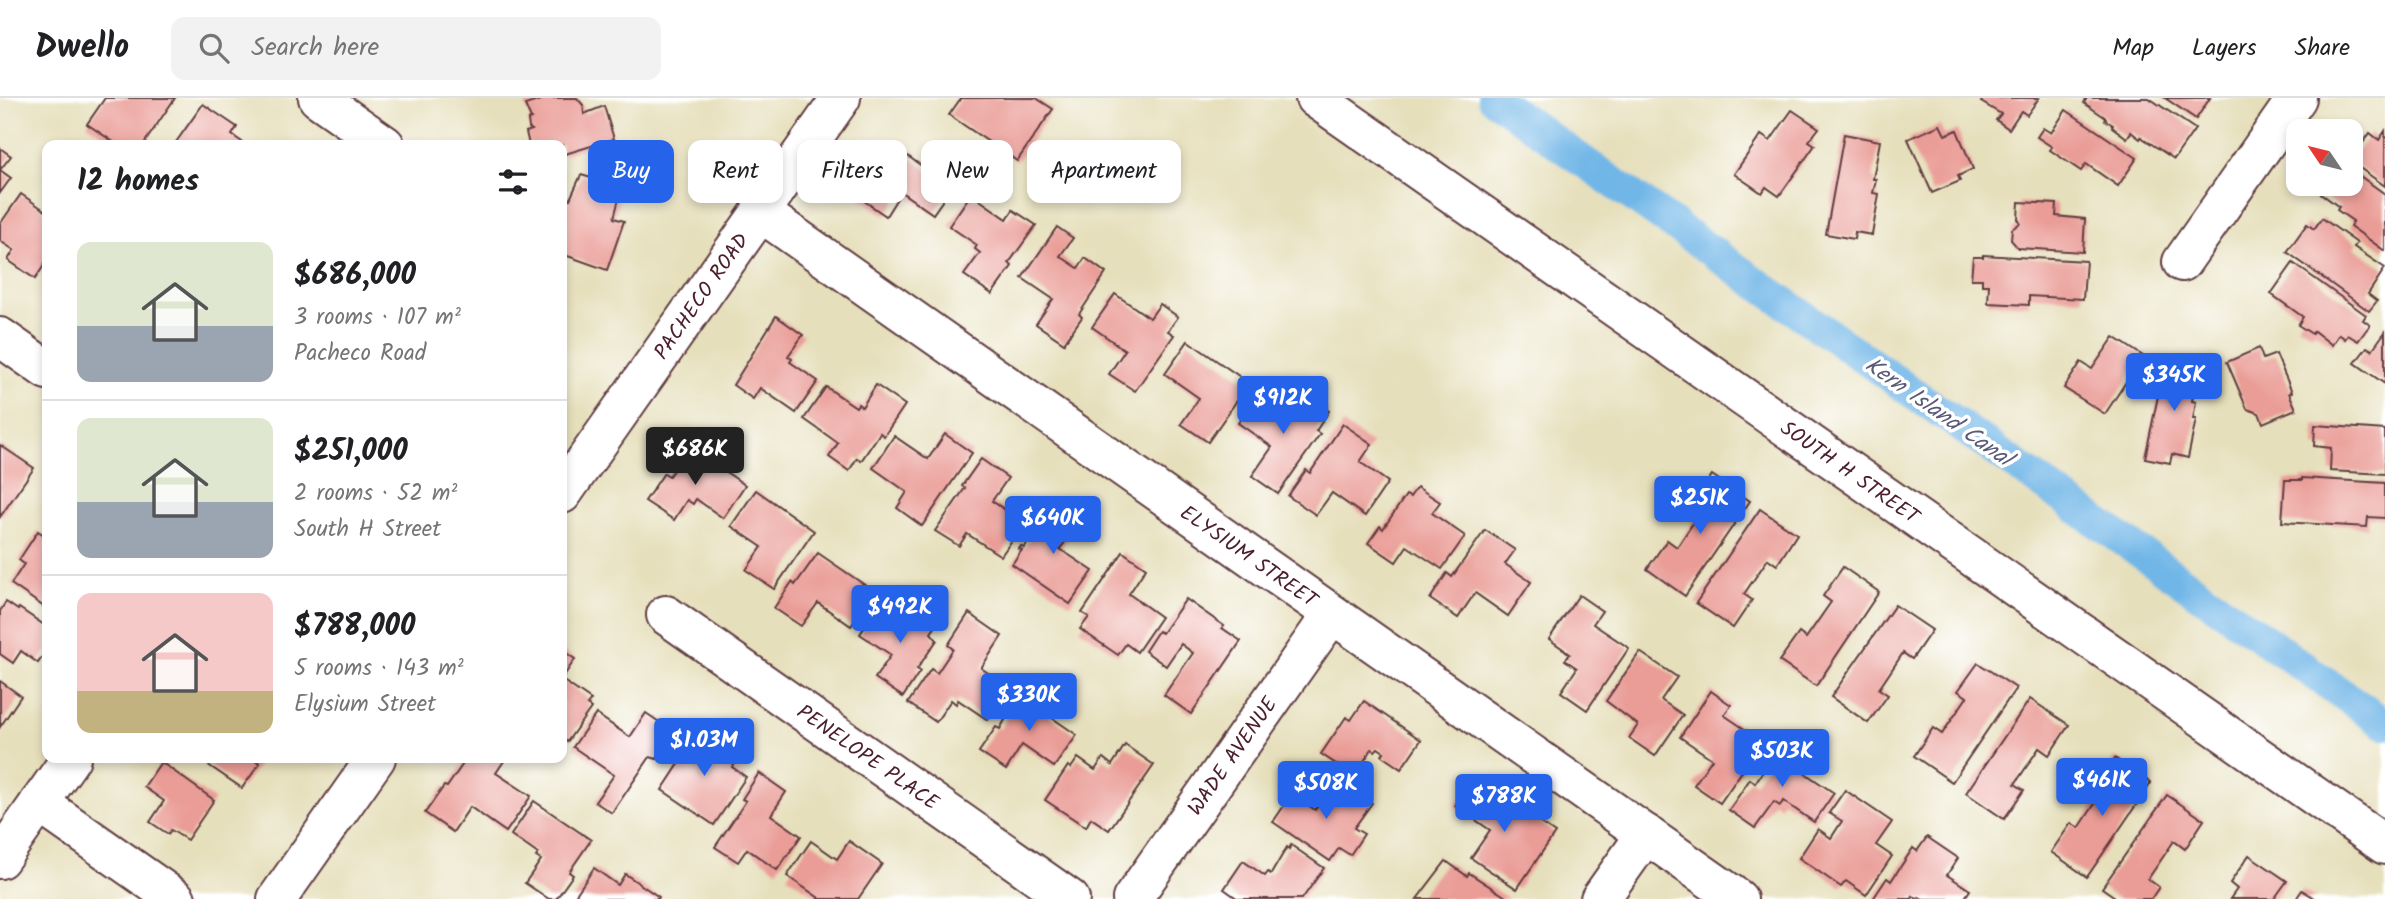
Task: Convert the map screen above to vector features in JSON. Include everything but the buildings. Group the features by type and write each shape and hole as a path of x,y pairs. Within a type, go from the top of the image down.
{"street":[{"path":"318,98 379,140"},
{"name":"PACHECO ROAD","path":"567,488 841,98"},
{"name":"SOUTH H STREET","path":"1315,98 2385,845"},
{"path":"2182,262 2297,98"},
{"name":"ELYSIUM STREET","path":"760,212 1738,899"},
{"path":"0,337 42,366"},
{"name":"WADE AVENUE","path":"1132,899 1332,614"},
{"name":"PENELOPE PLACE","path":"666,615 1070,899"},
{"path":"0,859 67,763"},
{"path":"277,899 372,763"},
{"path":"39,803 176,899"},
{"path":"1600,899 1646,834"}],"waterway":[{"name":"Kern Island Canal","path":"1493,98 2385,724"}]}
